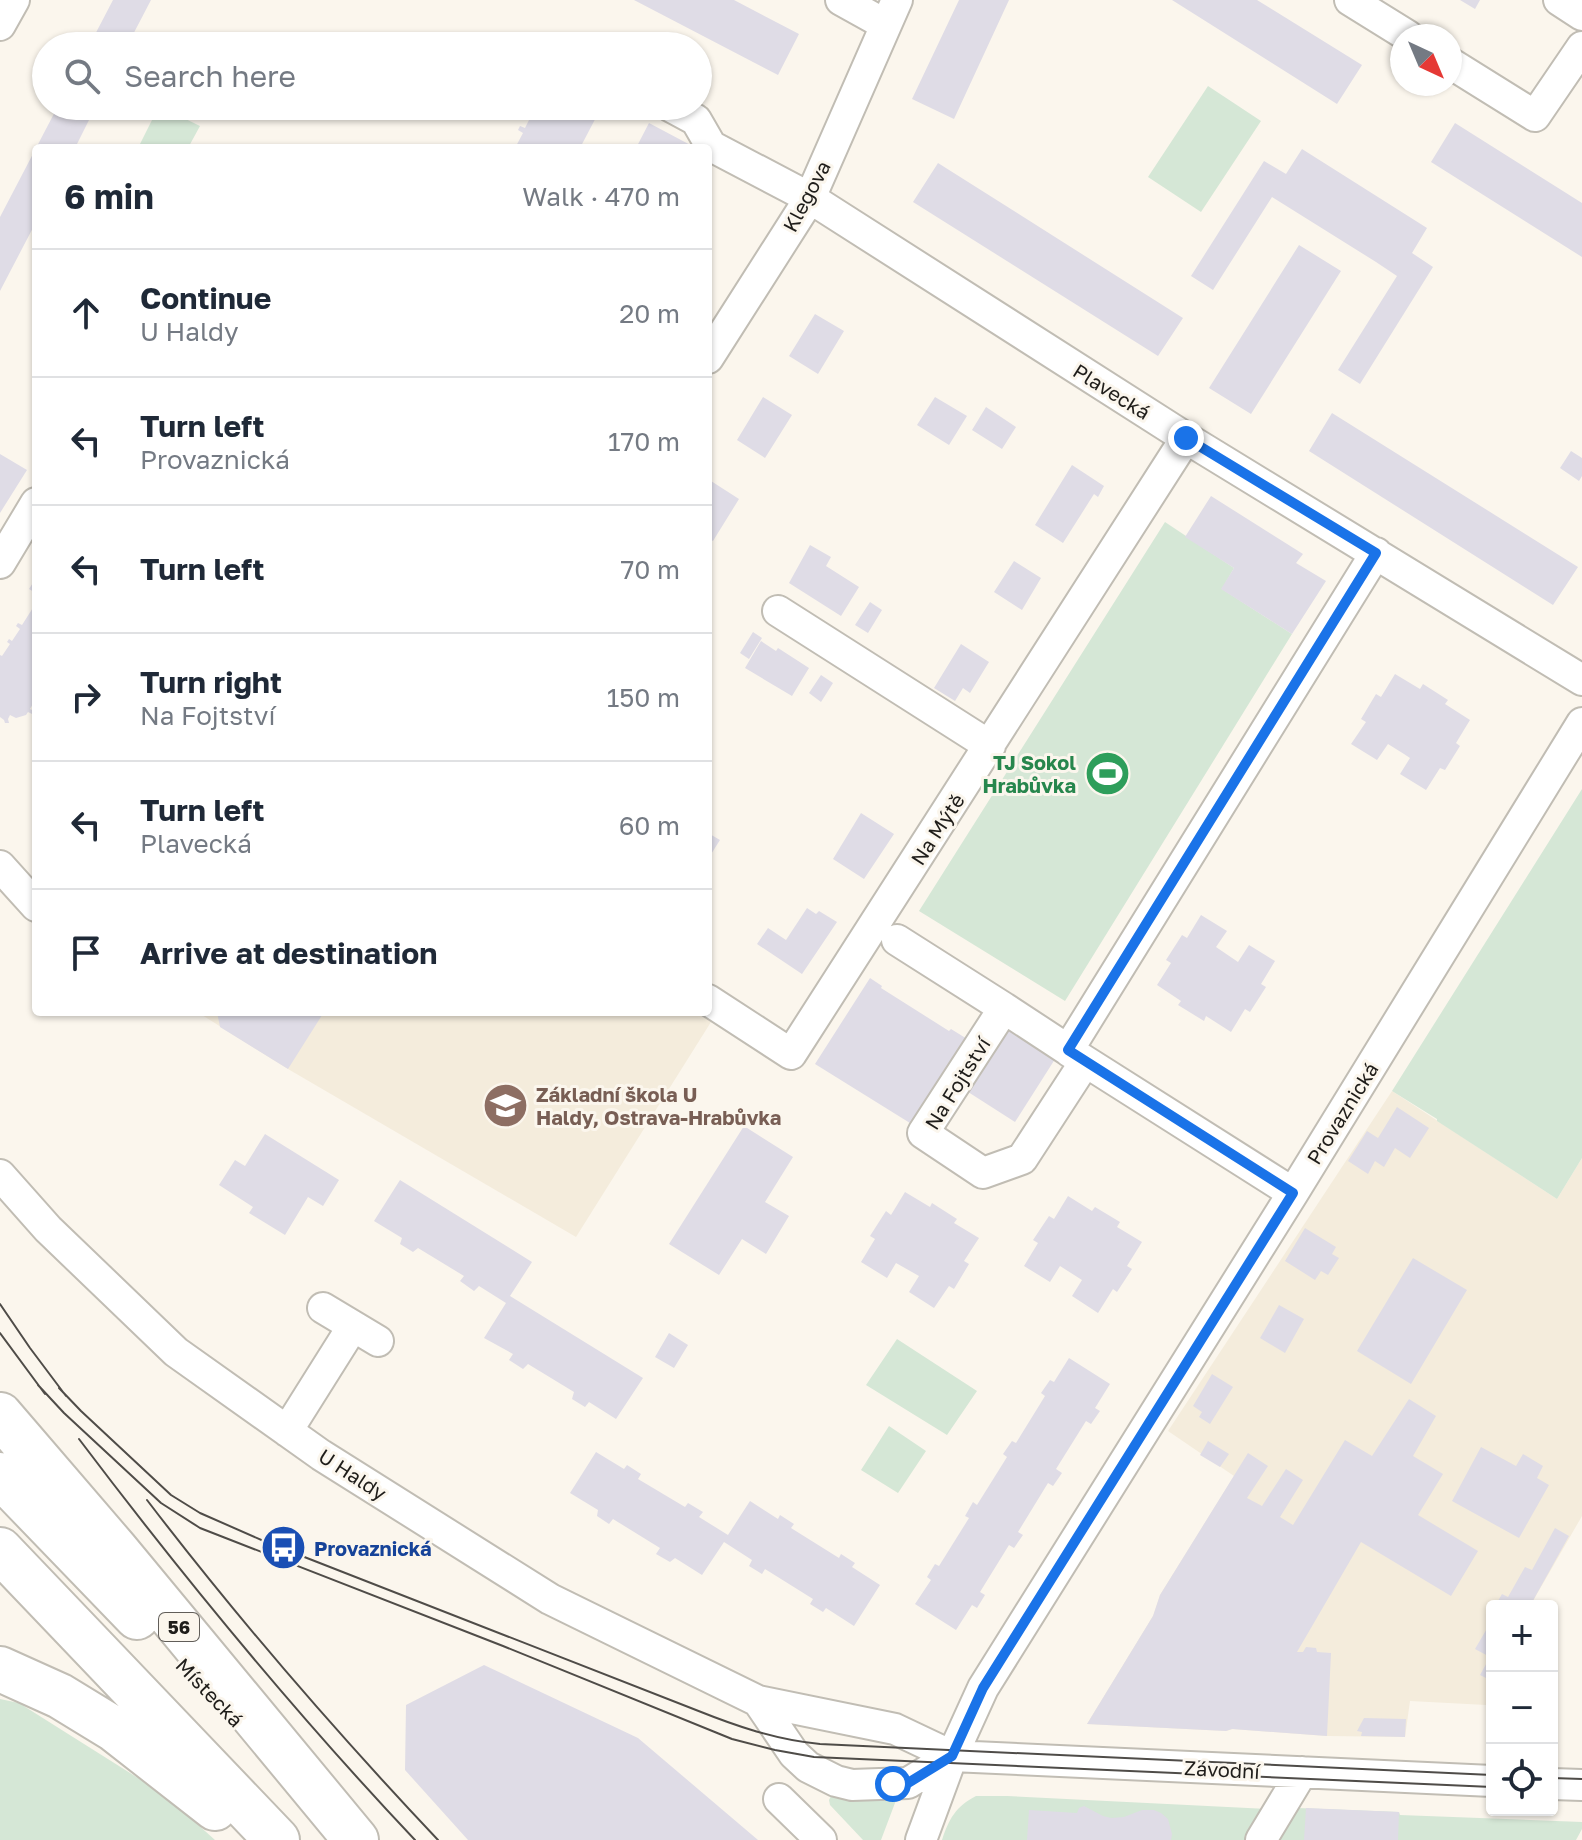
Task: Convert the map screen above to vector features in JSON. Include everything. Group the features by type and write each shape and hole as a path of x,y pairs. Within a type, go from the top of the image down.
{"highway":[{"name":"56","path":"0,1415 116,1550 355,1840"},
{"name":"Místecká","path":"0,1475 355,1840"},
{"path":"0,1550 277,1840"},
{"path":"0,1669 60,1696 114,1729 257,1840"}],"street":[{"path":"0,25 14,0"},
{"name":"Klegova","path":"712,352 810,198 891,12 841,0"},
{"path":"1350,0 1390,25"},
{"path":"1559,0 1582,15"},
{"path":"1462,70 1535,116 1582,47"},
{"name":"Plavecká","path":"696,120 710,144"},
{"name":"Plavecká","path":"712,147 810,198 1186,438 1582,680"},
{"name":"Na Mýtě","path":"712,1003 791,1054 1186,438"},
{"path":"0,563 32,510"},
{"name":"Na Fojtství","path":"1004,1008 923,1133 983,1173 1022,1159 1077,1056 1376,553"},
{"path":"778,611 990,746"},
{"name":"Provaznická","path":"921,1840 952,1756 983,1688 1582,723"},
{"path":"0,866 32,902"},
{"path":"897,940 1293,1193"},
{"name":"U Haldy","path":"0,1175 48,1229 176,1352 321,1455 550,1599 758,1701 895,1729 952,1756"},
{"path":"287,1431 365,1334 323,1308"},
{"name":"U Haldy","path":"758,1701 794,1754 808,1767 836,1781 852,1785 908,1783 952,1756"},
{"name":"Závodní","path":"952,1756 1486,1781"},
{"path":"1261,1840 1302,1772"},
{"path":"1558,1784 1582,1785"},
{"path":"779,1799 821,1840"}],"shaded area":[{"name":"Základní škola U Haldy, Ostrava-Hrabůvka","path":"204,1016 701,1016 711,1022 576,1237 288,1069"},
{"path":"1392,1091 1557,1199 1582,1158 1582,1516 1533,1600 1486,1600 1486,1705 1410,1701 1405,1737 1087,1724 1153,1616 1160,1595 1234,1476 1168,1431"}],"green space":[{"path":"1208,86 1261,121 1201,212 1148,177"},
{"path":"152,120 188,120 200,126 190,144 140,144"},
{"name":"TJ Sokol Hrabůvka","path":"1165,522 1234,568 1222,589 1292,634 1065,1001 919,911"},
{"path":"1582,789 1582,1158 1557,1199 1392,1091"},
{"path":"897,1339 977,1391 947,1435 866,1385"},
{"path":"889,1426 926,1451 898,1493 861,1470"},
{"path":"0,1699 19,1703 165,1795 215,1840 0,1840"},
{"path":"833,1792 898,1795 881,1840 863,1840 830,1805"},
{"path":"976,1796 1268,1809 1249,1840 942,1840 954,1814"},
{"path":"1298,1808 1582,1822 1582,1829 1576,1840 1278,1840"}],"building":[{"path":"113,0 151,0 134,32 96,32"},
{"path":"634,0 734,0 799,34 778,75 712,41 712,32 695,32"},
{"path":"959,0 1009,0 954,119 912,99"},
{"path":"1172,0 1257,0 1362,65 1337,104"},
{"path":"1460,0 1480,0 1475,9"},
{"path":"51,120 89,120 77,144 38,144"},
{"path":"529,120 595,120 582,144 517,144 523,133 518,130 520,126 525,128"},
{"path":"649,123 688,144 638,144"},
{"path":"1455,123 1582,203 1582,257 1431,162"},
{"path":"1302,149 1427,228 1412,253 1433,267 1360,384 1338,370 1397,276 1376,262 1272,197 1213,290 1191,276 1264,161 1286,174"},
{"path":"32,156 32,230 0,291 0,217"},
{"path":"938,163 1183,318 1158,356 913,202"},
{"path":"1299,245 1341,271 1251,414 1209,388"},
{"path":"815,314 844,331 818,374 789,356"},
{"path":"763,397 792,415 765,458 737,440"},
{"path":"935,397 967,416 949,445 917,425"},
{"path":"986,407 1016,427 1002,449 972,430"},
{"path":"1332,413 1578,567 1553,605 1309,451"},
{"path":"1571,451 1582,458 1579,481 1560,468"},
{"path":"0,454 27,470 0,513"},
{"path":"1072,465 1104,486 1098,497 1094,494 1063,543 1035,525"},
{"path":"712,482 739,499 712,540"},
{"path":"1211,496 1303,554 1296,563 1326,581 1292,634 1221,589 1234,568 1185,537"},
{"path":"810,545 831,557 826,566 859,587 841,616 789,583"},
{"path":"1014,561 1041,578 1022,610 994,592"},
{"path":"870,602 882,610 868,633 855,625"},
{"path":"32,609 32,714 28,712 16,718 10,715 9,723 5,723 0,717 0,655 10,644 7,642 9,639 12,641 20,629 16,626 18,623 22,625"},
{"path":"753,632 762,638 749,659 740,653"},
{"path":"761,641 809,668 792,696 745,668"},
{"path":"961,644 989,662 970,693 963,688 955,701 934,688"},
{"path":"1395,674 1420,689 1423,684 1448,700 1445,704 1470,720 1456,743 1460,746 1445,770 1440,768 1426,790 1400,774 1410,758 1388,744 1377,760 1351,744 1366,722 1361,719 1376,694 1381,697"},
{"path":"821,675 833,683 821,702 809,693"},
{"path":"861,813 894,834 864,879 833,859"},
{"path":"712,835 720,840 712,853"},
{"path":"807,908 837,922 802,974 757,944 768,928 786,940"},
{"path":"1201,915 1227,931 1216,947 1238,962 1249,945 1275,961 1261,984 1266,987 1250,1012 1245,1009 1231,1032 1206,1016 1204,1021 1178,1005 1181,1001 1157,985 1171,963 1166,960 1182,935 1187,938"},
{"path":"870,978 949,1031 951,1029 972,1042 918,1128 815,1064"},
{"path":"218,1016 321,1016 288,1069 220,1027"},
{"path":"1007,1024 1057,1056 1015,1122 965,1090"},
{"path":"1397,1107 1429,1128 1410,1158 1395,1148 1384,1167 1375,1161 1368,1174 1348,1161 1367,1131 1378,1138"},
{"path":"744,1126 793,1157 765,1202 789,1216 766,1254 742,1239 719,1275 669,1244"},
{"path":"265,1134 339,1180 323,1206 308,1197 285,1235 249,1213 253,1207 219,1185 235,1160 245,1166"},
{"path":"400,1180 532,1262 510,1296 643,1378 616,1419 589,1402 585,1407 572,1399 574,1392 528,1364 523,1369 509,1360 513,1354 484,1338 506,1303 479,1286 474,1291 460,1281 464,1276 418,1248 413,1252 400,1244 402,1238 374,1221"},
{"path":"905,1192 930,1207 932,1203 957,1219 954,1223 979,1238 964,1261 969,1264 954,1289 949,1286 934,1308 909,1292 919,1276 896,1263 887,1278 861,1262 875,1239 870,1236 886,1211 891,1215"},
{"path":"1068,1196 1092,1211 1095,1207 1120,1222 1117,1227 1142,1242 1127,1266 1132,1269 1117,1292 1113,1289 1098,1313 1072,1296 1082,1280 1060,1266 1050,1282 1024,1266 1038,1243 1033,1240 1049,1216 1054,1219"},
{"path":"1305,1228 1336,1247 1332,1254 1339,1258 1328,1275 1321,1271 1315,1280 1285,1261"},
{"path":"1413,1258 1467,1290 1411,1384 1357,1351"},
{"path":"1279,1305 1304,1319 1285,1353 1260,1338"},
{"path":"669,1333 688,1345 674,1368 655,1357"},
{"path":"1069,1358 1110,1384 1095,1408 1100,1411 1091,1424 1086,1421 1056,1469 1062,1473 1053,1486 1048,1483 1018,1532 1023,1535 1014,1548 1009,1545 980,1592 985,1595 977,1608 972,1605 956,1630 915,1604 931,1580 927,1577 935,1564 939,1566 969,1518 965,1516 973,1502 977,1505 1007,1457 1003,1454 1012,1441 1016,1443 1045,1396 1041,1393 1050,1380 1054,1382"},
{"path":"1212,1374 1233,1387 1210,1424 1199,1417 1202,1412 1193,1406"},
{"path":"1409,1399 1436,1416 1413,1456 1443,1474 1418,1515 1478,1551 1451,1596 1361,1542 1297,1652 1303,1652 1306,1647 1331,1653 1327,1736 1087,1724 1153,1616 1160,1595 1248,1453 1268,1466 1247,1498 1262,1506 1286,1469 1303,1480 1280,1517 1293,1525 1345,1440 1372,1456"},
{"path":"1208,1441 1229,1454 1220,1467 1200,1455"},
{"path":"1481,1447 1516,1466 1523,1454 1543,1466 1537,1478 1549,1485 1519,1538 1452,1501"},
{"path":"596,1452 624,1469 627,1465 641,1474 638,1479 685,1507 688,1503 703,1512 699,1517 728,1535 750,1501 778,1519 780,1515 794,1524 791,1528 839,1558 841,1554 855,1563 852,1567 880,1585 854,1626 826,1608 823,1612 810,1604 813,1599 765,1569 762,1574 749,1566 752,1560 724,1542 702,1575 675,1558 670,1562 656,1554 660,1548 613,1519 609,1524 597,1516 598,1510 570,1493"},
{"path":"1555,1528 1569,1536 1533,1600 1498,1600 1502,1594 1508,1597 1525,1567 1532,1570"},
{"path":"1486,1630 1486,1655 1475,1649"},
{"path":"1486,1664 1486,1678 1480,1675"},
{"path":"484,1665 638,1738 758,1840 468,1840 405,1770 406,1705"},
{"path":"1364,1718 1406,1719 1405,1737 1361,1736 1362,1732 1357,1731"},
{"path":"1084,1806 1111,1818 1154,1810 1168,1819 1171,1840 1027,1840 1029,1810 1077,1813"},
{"path":"1306,1808 1399,1812 1398,1840 1304,1840"}],"tram line":[{"path":"0,1304 66,1396"},
{"path":"0,1333 45,1394"},
{"path":"38,1385 161,1503 200,1528 732,1739 814,1757 1486,1787"},
{"path":"59,1388 171,1495 200,1513 266,1542 711,1716 772,1736 820,1744 1486,1775"},
{"path":"79,1439 241,1644 415,1840"},
{"path":"147,1500 288,1674 438,1840"},
{"path":"1558,1778 1582,1779"}],"place":[{"name":"TJ Sokol Hrabůvka","path":"1107,773"},
{"name":"Základní škola U Haldy, Ostrava-Hrabůvka","path":"505,1106"},
{"name":"Provaznická","path":"283,1548"}],"route":[{"path":"893,1784 908,1783 952,1756 983,1688 1293,1193 1068,1050 1376,553 1186,438"}]}
